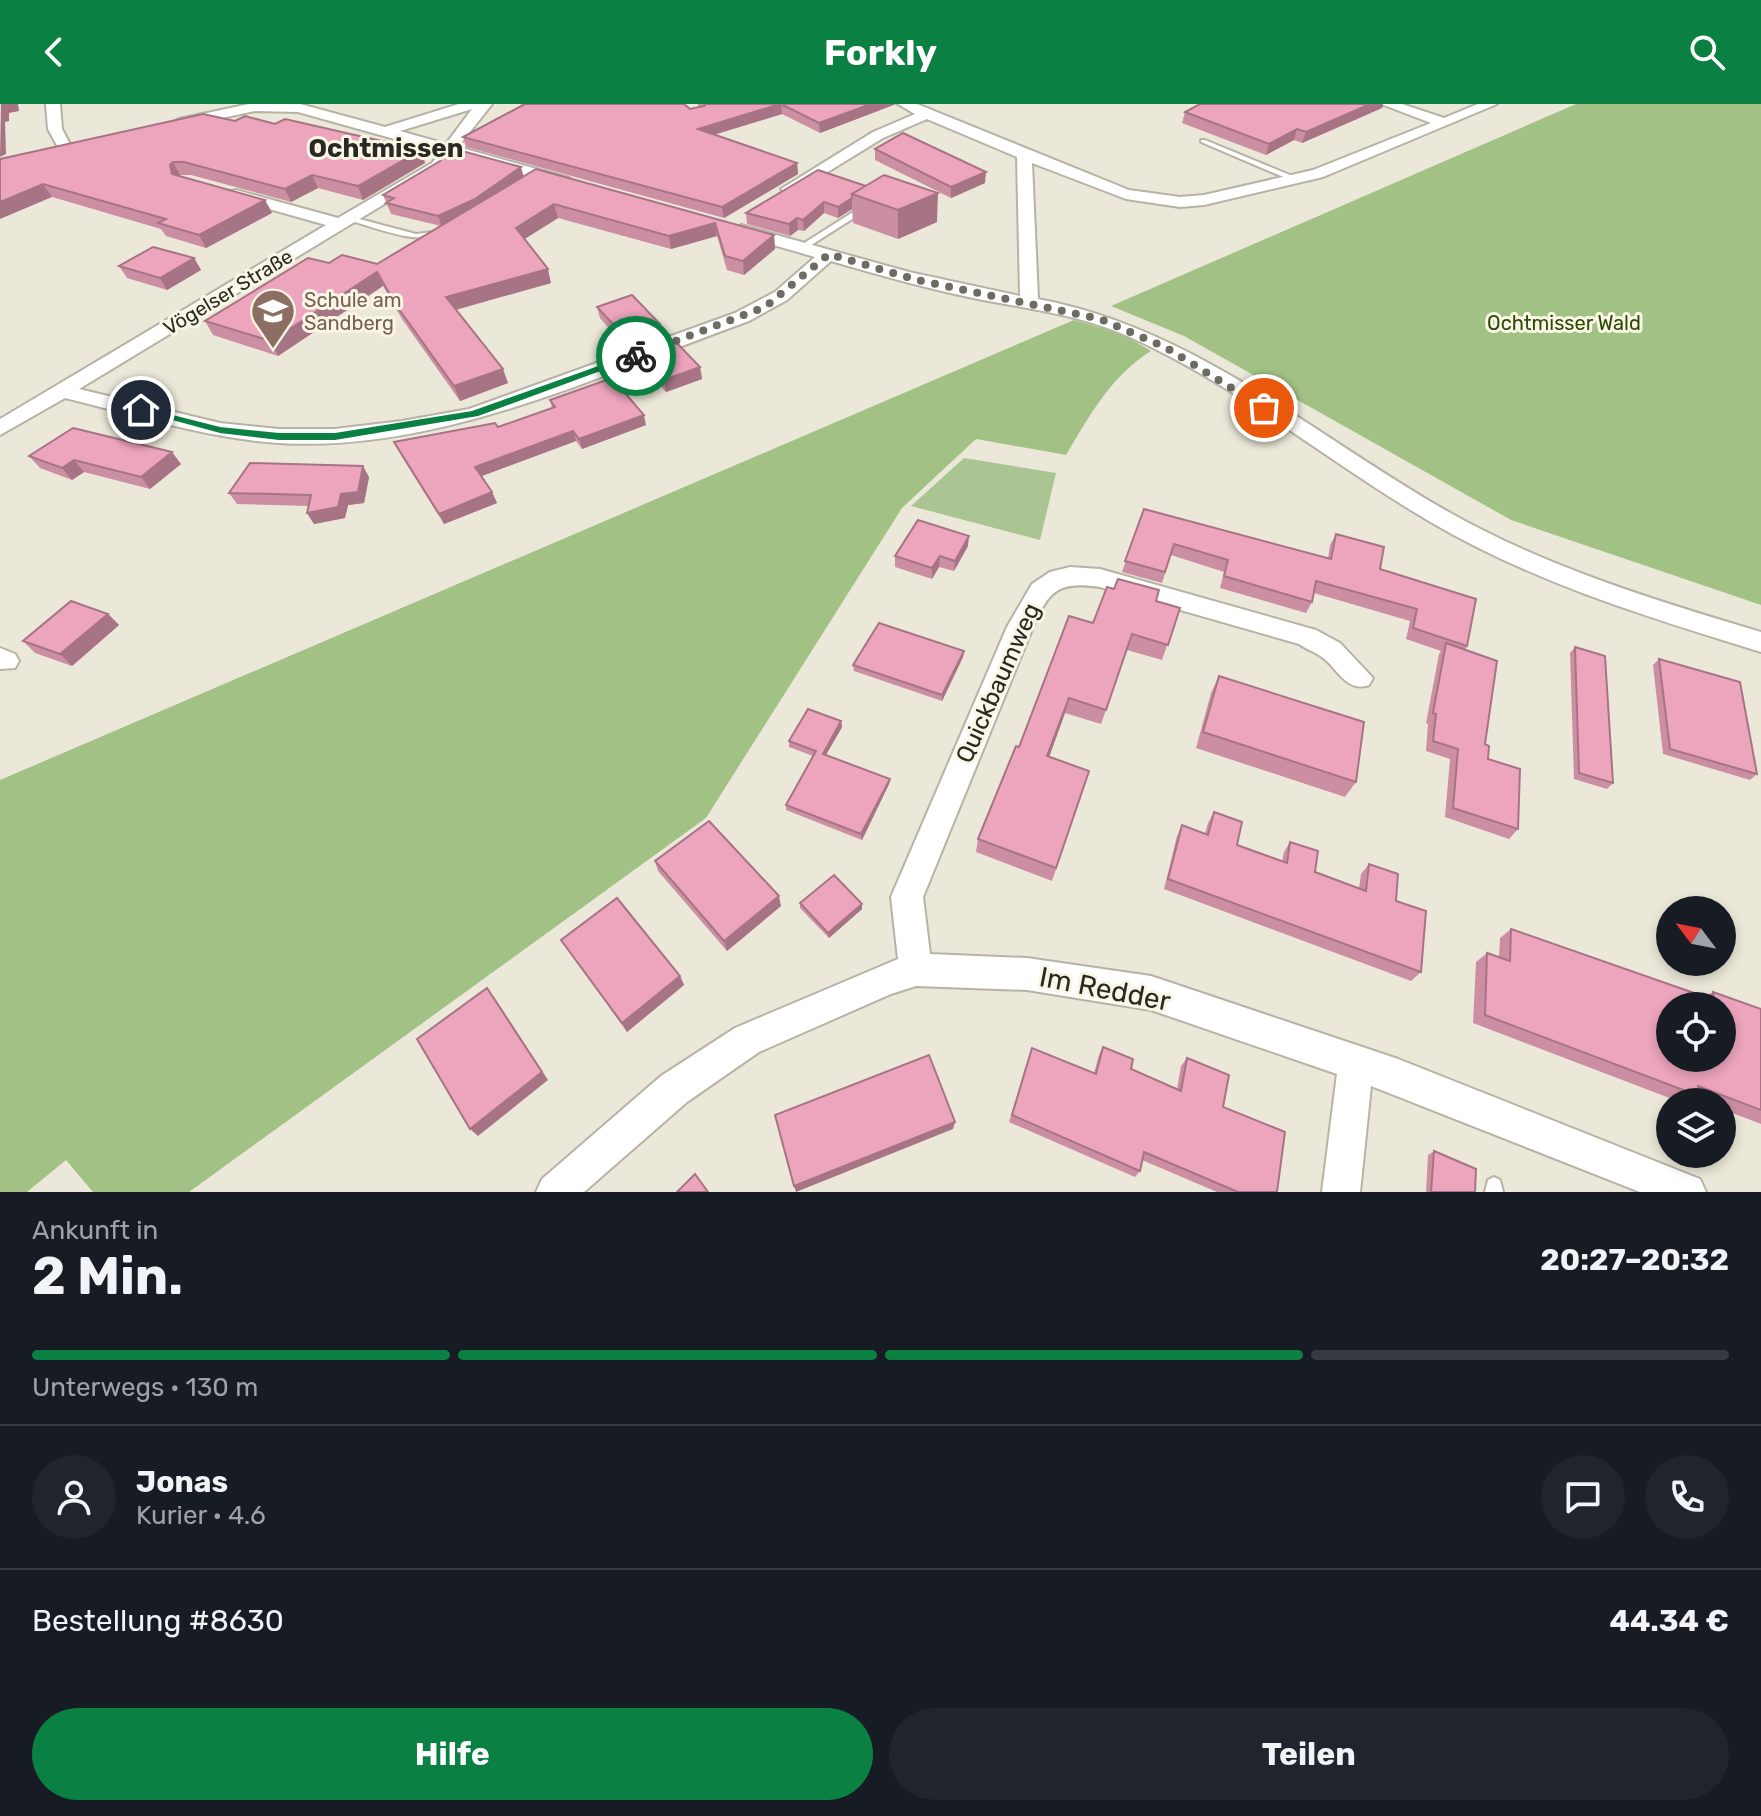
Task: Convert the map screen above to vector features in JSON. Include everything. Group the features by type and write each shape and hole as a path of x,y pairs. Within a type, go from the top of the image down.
{"street":[{"path":"53,104 55,129 66,148"},
{"path":"387,131 473,104"},
{"name":"Vögelser Straße","path":"0,428 437,166 452,150 473,114 485,104"},
{"path":"905,104 1024,155 1126,194 1152,200 1204,200 1298,180 1490,104"},
{"path":"1388,104 1442,122"},
{"path":"167,126 259,106 299,108 452,150 534,178 585,187"},
{"path":"777,196 878,135 926,114"},
{"path":"1024,155 1029,302"},
{"path":"213,189 346,221"},
{"path":"752,211 727,226 917,280 1100,319 1165,347 1415,503 1507,552 1593,587 1761,642"},
{"path":"62,391 220,430 279,436 335,436 402,428 474,414 742,317 781,296 829,254"},
{"name":"Quickbaumweg","path":"916,970 907,897 1016,635 1037,592 1047,582 1060,575 1081,574 1100,578 1307,637 1331,650 1360,678"},
{"name":"Im Redder","path":"555,1192 674,1089 747,1040 888,978 916,970 1027,974 1151,993 1356,1062 1687,1192"},
{"path":"1341,1192 1356,1062"}],"lane":[{"path":"259,106 271,104"},
{"path":"1203,141 1298,180"},
{"path":"802,247 869,206"},
{"path":"346,221 416,236 431,236 451,230"}],"green space":[{"name":"Ochtmisser Wald","path":"1576,104 1761,104 1761,605 1511,520 1184,336 1111,306"},
{"path":"1074,320 1122,334 1151,351 1113,384 1066,455 976,439 902,508 706,818 189,1192 93,1192 66,1160 27,1192 0,1192 0,780"},
{"path":"964,458 1056,473 1040,540 911,506"}],"building":[{"path":"525,104 684,104 690,109 706,104 780,104 698,129 797,163 722,207 463,137"},
{"path":"781,104 871,104 819,123"},
{"path":"1200,104 1370,104 1306,132 1297,129 1269,144 1185,112"},
{"path":"203,114 235,121 245,116 275,124 285,119 421,150 358,186 312,175 285,189 184,162 173,162 170,165 172,174 265,200 199,235 158,223 166,219 43,184 0,202 0,159"},
{"path":"903,133 986,172 951,187 875,149"},
{"path":"451,148 521,167 475,199 438,216 386,203 394,198 383,195 440,161"},
{"path":"536,169 774,235 743,261 725,256 715,223 669,236 554,204 516,228 548,269 446,297 503,369 454,386 396,305 377,272 271,341 205,321 308,258 329,263 342,255 377,264"},
{"path":"818,170 866,186 838,207 824,202 803,220 797,218 789,224 746,213"},
{"path":"884,175 938,193 898,210 852,194"},
{"path":"153,247 194,258 160,278 119,266"},
{"path":"632,295 660,324 625,337 597,307"},
{"path":"674,340 700,367 664,380 639,353"},
{"path":"612,378 644,415 579,439 573,431 475,467 492,492 439,514 394,442 495,423 498,427 555,407 550,400"},
{"path":"73,428 172,452 141,477 74,460 62,468 29,456"},
{"path":"250,463 363,466 358,492 341,494 338,507 307,513 311,495 229,493"},
{"path":"1144,509 1331,559 1336,534 1384,547 1380,569 1476,599 1467,646 1413,628 1417,609 1316,581 1312,602 1224,576 1228,560 1174,544 1165,572 1125,561"},
{"path":"918,520 969,536 955,561 940,556 932,568 895,556"},
{"path":"1118,579 1159,590 1156,601 1180,608 1168,645 1132,634 1106,710 1069,698 1047,756 1089,771 1056,868 978,839 1016,746 1019,747 1069,616 1093,623 1107,587 1114,589"},
{"path":"71,601 108,614 60,654 23,641"},
{"path":"879,623 964,651 942,695 853,665"},
{"path":"1446,643 1497,661 1485,744 1489,746 1488,759 1520,769 1518,829 1453,808 1458,749 1433,741 1436,714 1433,713"},
{"path":"1575,647 1605,656 1613,783 1579,773"},
{"path":"1659,659 1740,682 1757,774 1670,749"},
{"path":"1219,676 1364,722 1356,782 1203,732"},
{"path":"808,709 841,721 823,754 890,779 861,834 786,805 816,751 789,741"},
{"path":"1214,812 1242,822 1237,845 1287,863 1290,842 1318,851 1315,872 1366,891 1369,864 1398,874 1396,901 1426,911 1421,972 1168,879 1182,825 1208,835"},
{"path":"709,821 779,896 724,941 655,861"},
{"path":"834,875 862,904 828,933 800,903"},
{"path":"617,898 680,976 622,1023 561,940"},
{"path":"1511,929 1691,992 1656,992 1656,1072 1736,1072 1736,1000 1761,1009 1761,1110 1736,1100 1736,1088 1678,1088 1485,1015 1487,953 1510,961"},
{"path":"487,988 542,1072 470,1129 417,1039"},
{"path":"1103,1047 1133,1059 1131,1069 1181,1091 1187,1058 1229,1075 1223,1107 1285,1132 1277,1192 1238,1192 1144,1152 1140,1171 1012,1115 1032,1048 1096,1074"},
{"path":"929,1055 955,1122 794,1186 775,1115"},
{"path":"1434,1151 1476,1169 1475,1192 1431,1192"},
{"path":"695,1174 708,1192 677,1192"}],"way so far":[{"path":"636,356 765,307 829,254 917,280 1100,319 1165,347 1264,408"}],"place":[{"name":"Schule am Sandberg","path":"273,350"}],"district":[{"name":"Ochtmissen","path":"386,148"}],"route":[{"path":"141,410 220,430 279,436 335,436 402,428 474,414 636,356"}]}
